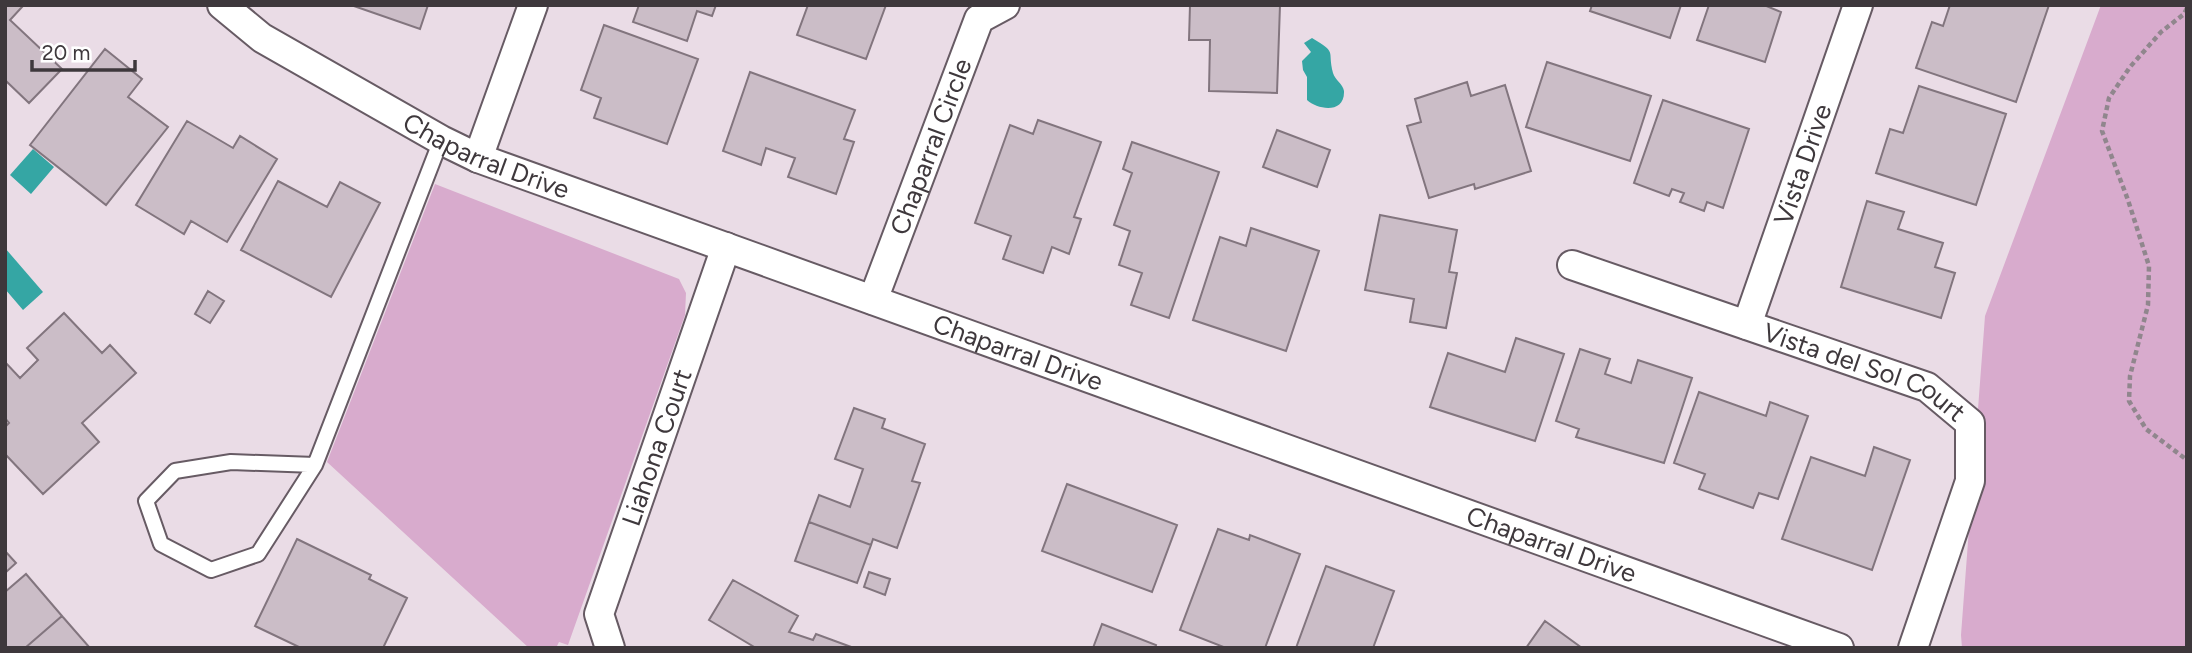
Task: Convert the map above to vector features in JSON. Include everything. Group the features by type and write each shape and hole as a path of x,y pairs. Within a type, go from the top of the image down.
{"street":[{"name":"Chaparral Drive","path":"222,5 262,38 441,140 478,158 1839,648"},
{"path":"478,158 533,5"},
{"name":"Chaparral Circle","path":"873,300 979,19 1005,5"},
{"name":"Vista Drive","path":"1747,325 1858,5"},
{"name":"Liahona Court","path":"610,648 599,614 726,247"},
{"name":"Vista del Sol Court","path":"1572,265 1927,387 1970,423 1970,481 1913,648"}],"lane":[{"path":"315,465 232,462 175,471 146,501 161,544 211,570 258,554 315,465 441,140"}],"path":[{"path":"2187,8 2184,14 2161,32 2109,98 2102,131 2149,266 2148,305 2130,376 2129,401 2146,429 2187,460"}],"shaded area":[{"path":"2101,5 2187,5 2187,648 1962,648 1985,316"},
{"path":"435,184 679,279 686,293 685,315 568,645 559,642 556,648 529,648 327,462"}],"water":[{"path":"1312,38 1330,52 1333,73 1344,91 1340,104 1336,107 1324,108 1307,100 1307,77 1302,61 1311,52 1304,43"},
{"path":"33,149 54,167 31,194 10,175"},
{"path":"5,248 43,292 23,310 5,289"}],"building":[{"path":"5,5 22,7 10,20 62,69 29,103 5,80"},
{"path":"351,5 428,5 420,29"},
{"path":"639,5 716,5 712,16 697,11 687,41 633,22"},
{"path":"808,5 886,5 866,59 797,35"},
{"path":"1190,5 1280,5 1277,93 1209,91 1210,40 1189,40"},
{"path":"1592,5 1681,5 1670,38 1590,11"},
{"path":"1709,5 1764,5 1781,12 1765,62 1697,40"},
{"path":"1950,5 2049,5 2016,102 1916,68 1932,22 1943,26"},
{"path":"604,25 698,59 667,144 594,118 601,98 581,90"},
{"path":"105,49 142,79 128,97 168,127 106,205 30,145"},
{"path":"1547,62 1651,96 1630,161 1526,127"},
{"path":"750,72 855,110 844,139 854,142 836,194 788,177 795,158 766,148 761,165 723,151"},
{"path":"1467,82 1471,96 1505,85 1531,171 1475,189 1474,184 1429,198 1407,126 1421,122 1415,99"},
{"path":"1919,86 2006,114 1976,205 1876,173 1890,129 1903,133"},
{"path":"1663,100 1749,129 1723,208 1707,202 1704,211 1680,202 1684,193 1672,189 1669,196 1634,183"},
{"path":"1038,120 1101,142 1074,217 1081,219 1069,254 1052,247 1043,273 1003,259 1011,236 975,223 1010,125 1033,134"},
{"path":"187,121 233,148 240,136 277,159 227,242 191,221 184,234 136,205"},
{"path":"1277,130 1330,150 1317,187 1263,167"},
{"path":"1132,142 1219,172 1169,318 1131,305 1142,273 1119,265 1130,231 1114,225 1132,173 1123,169"},
{"path":"278,181 327,207 340,182 380,203 331,297 241,250"},
{"path":"1867,201 1904,212 1898,229 1943,243 1935,267 1955,273 1941,318 1841,287"},
{"path":"1380,215 1457,230 1449,272 1457,273 1446,328 1410,322 1414,299 1365,290"},
{"path":"1251,228 1319,251 1286,351 1193,320 1220,237 1246,246"},
{"path":"208,291 224,301 210,323 195,314"},
{"path":"64,313 102,353 110,345 136,373 82,423 99,442 43,494 5,454 5,427 9,423 5,418 5,362 20,378 38,360 27,348"},
{"path":"1516,338 1564,354 1535,441 1430,407 1448,353 1505,372"},
{"path":"1580,349 1610,359 1605,374 1631,383 1638,360 1692,378 1664,463 1576,437 1579,429 1556,421"},
{"path":"1699,392 1766,416 1770,402 1808,416 1778,499 1759,493 1753,508 1699,489 1705,474 1674,463"},
{"path":"854,408 885,419 882,428 925,444 912,481 920,483 897,548 873,539 871,545 809,522 819,495 850,507 863,469 835,459"},
{"path":"1874,447 1910,460 1872,570 1782,539 1811,457 1865,476"},
{"path":"1067,484 1177,525 1152,592 1042,551"},
{"path":"809,522 871,545 857,583 795,561"},
{"path":"1218,529 1249,540 1250,535 1300,554 1265,648 1226,648 1180,630"},
{"path":"297,539 371,575 369,579 407,598 383,648 301,648 255,626"},
{"path":"5,551 16,563 5,573"},
{"path":"1326,566 1394,591 1373,648 1296,648"},
{"path":"869,572 890,579 885,595 864,587"},
{"path":"26,574 62,616 25,648 5,648 5,592"},
{"path":"733,580 798,616 789,632 813,640 816,634 854,648 756,648 709,620"},
{"path":"62,616 90,648 25,648"},
{"path":"1545,621 1582,648 1526,648"},
{"path":"1102,624 1156,645 1155,648 1093,648"}]}
